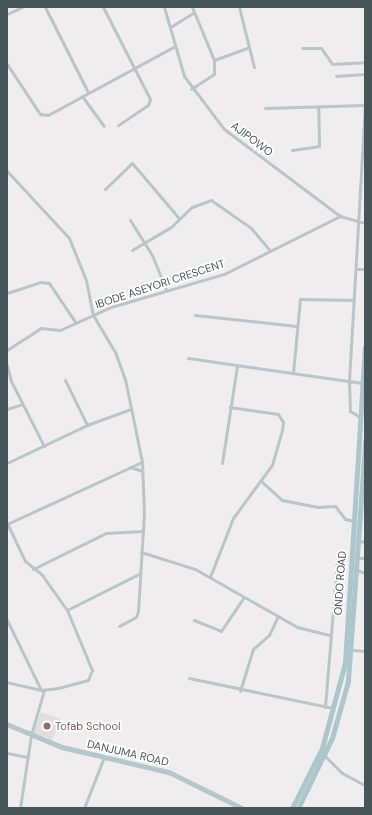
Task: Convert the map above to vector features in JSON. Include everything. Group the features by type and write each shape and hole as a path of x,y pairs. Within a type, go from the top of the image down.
{"main road":[{"name":"ONDO ROAD","path":"295,808 318,758 335,708 345,663 365,348"},
{"name":"ONDO ROAD","path":"295,808 325,756 342,706 352,650 365,441"},
{"path":"357,472 363,472"}],"street":[{"path":"7,14 22,7"},
{"path":"45,7 88,92"},
{"path":"103,7 150,103 118,124"},
{"name":"AJIPOWO","path":"164,7 172,26 175,46 192,89 229,135 340,216 365,223"},
{"path":"192,7 193,13 214,60 214,74 192,89"},
{"path":"239,7 254,67"},
{"path":"172,26 193,13"},
{"path":"7,64 40,114 48,115 175,46"},
{"path":"214,60 249,47"},
{"path":"302,48 321,48 332,64 365,62"},
{"path":"336,76 365,74"},
{"path":"82,96 104,126"},
{"path":"265,108 365,105 358,221 357,269 349,381 350,411 360,417"},
{"path":"292,150 319,146 318,107"},
{"path":"106,189 132,163 178,218"},
{"path":"7,171 69,238 86,280 93,315 118,359 131,409 142,462 143,531 137,614 119,626"},
{"path":"132,250 171,227 178,218 192,207 212,200 251,228 270,251"},
{"name":"IBODE ASEYORI CRESCENT","path":"7,350 41,328 60,330 93,315 166,290 217,277 340,216"},
{"path":"130,220 146,243 166,290"},
{"path":"357,269 365,269"},
{"path":"7,293 40,282 49,283 76,323"},
{"path":"293,373 296,326 302,297 354,300"},
{"path":"195,315 296,326"},
{"path":"188,358 362,383"},
{"path":"7,365 22,404 44,446"},
{"path":"222,463 237,366"},
{"path":"65,380 87,425"},
{"path":"7,410 22,404"},
{"path":"210,577 233,518 262,482 280,446 281,417 272,412 230,407"},
{"path":"7,463 87,425 131,409"},
{"path":"7,682 43,690 75,685 91,676 92,663 67,610 42,574 33,569 25,561 7,524 142,462"},
{"path":"130,467 142,471"},
{"path":"262,482 289,503 335,506 345,519 354,521"},
{"path":"33,569 106,533 143,531"},
{"path":"358,542 365,542"},
{"path":"141,552 210,577 277,618 328,635"},
{"path":"358,558 365,558"},
{"path":"325,707 328,635 336,562"},
{"path":"357,570 365,573"},
{"path":"67,610 139,574"},
{"path":"194,620 221,631 243,598"},
{"path":"240,691 253,649 269,636 277,618"},
{"path":"7,620 43,690 31,735 20,808"},
{"path":"352,650 365,651"},
{"path":"189,678 240,691 335,708"},
{"name":"DANJUMA ROAD","path":"7,724 31,735 104,758 169,772 242,808"},
{"path":"7,753 28,757"},
{"path":"325,756 342,773 365,785"},
{"path":"84,808 104,758"}],"shaded area":[{"name":"Tofab School","path":"41,712 61,719 52,740 33,733"}],"place":[{"name":"Tofab School","path":"47,726"}]}
